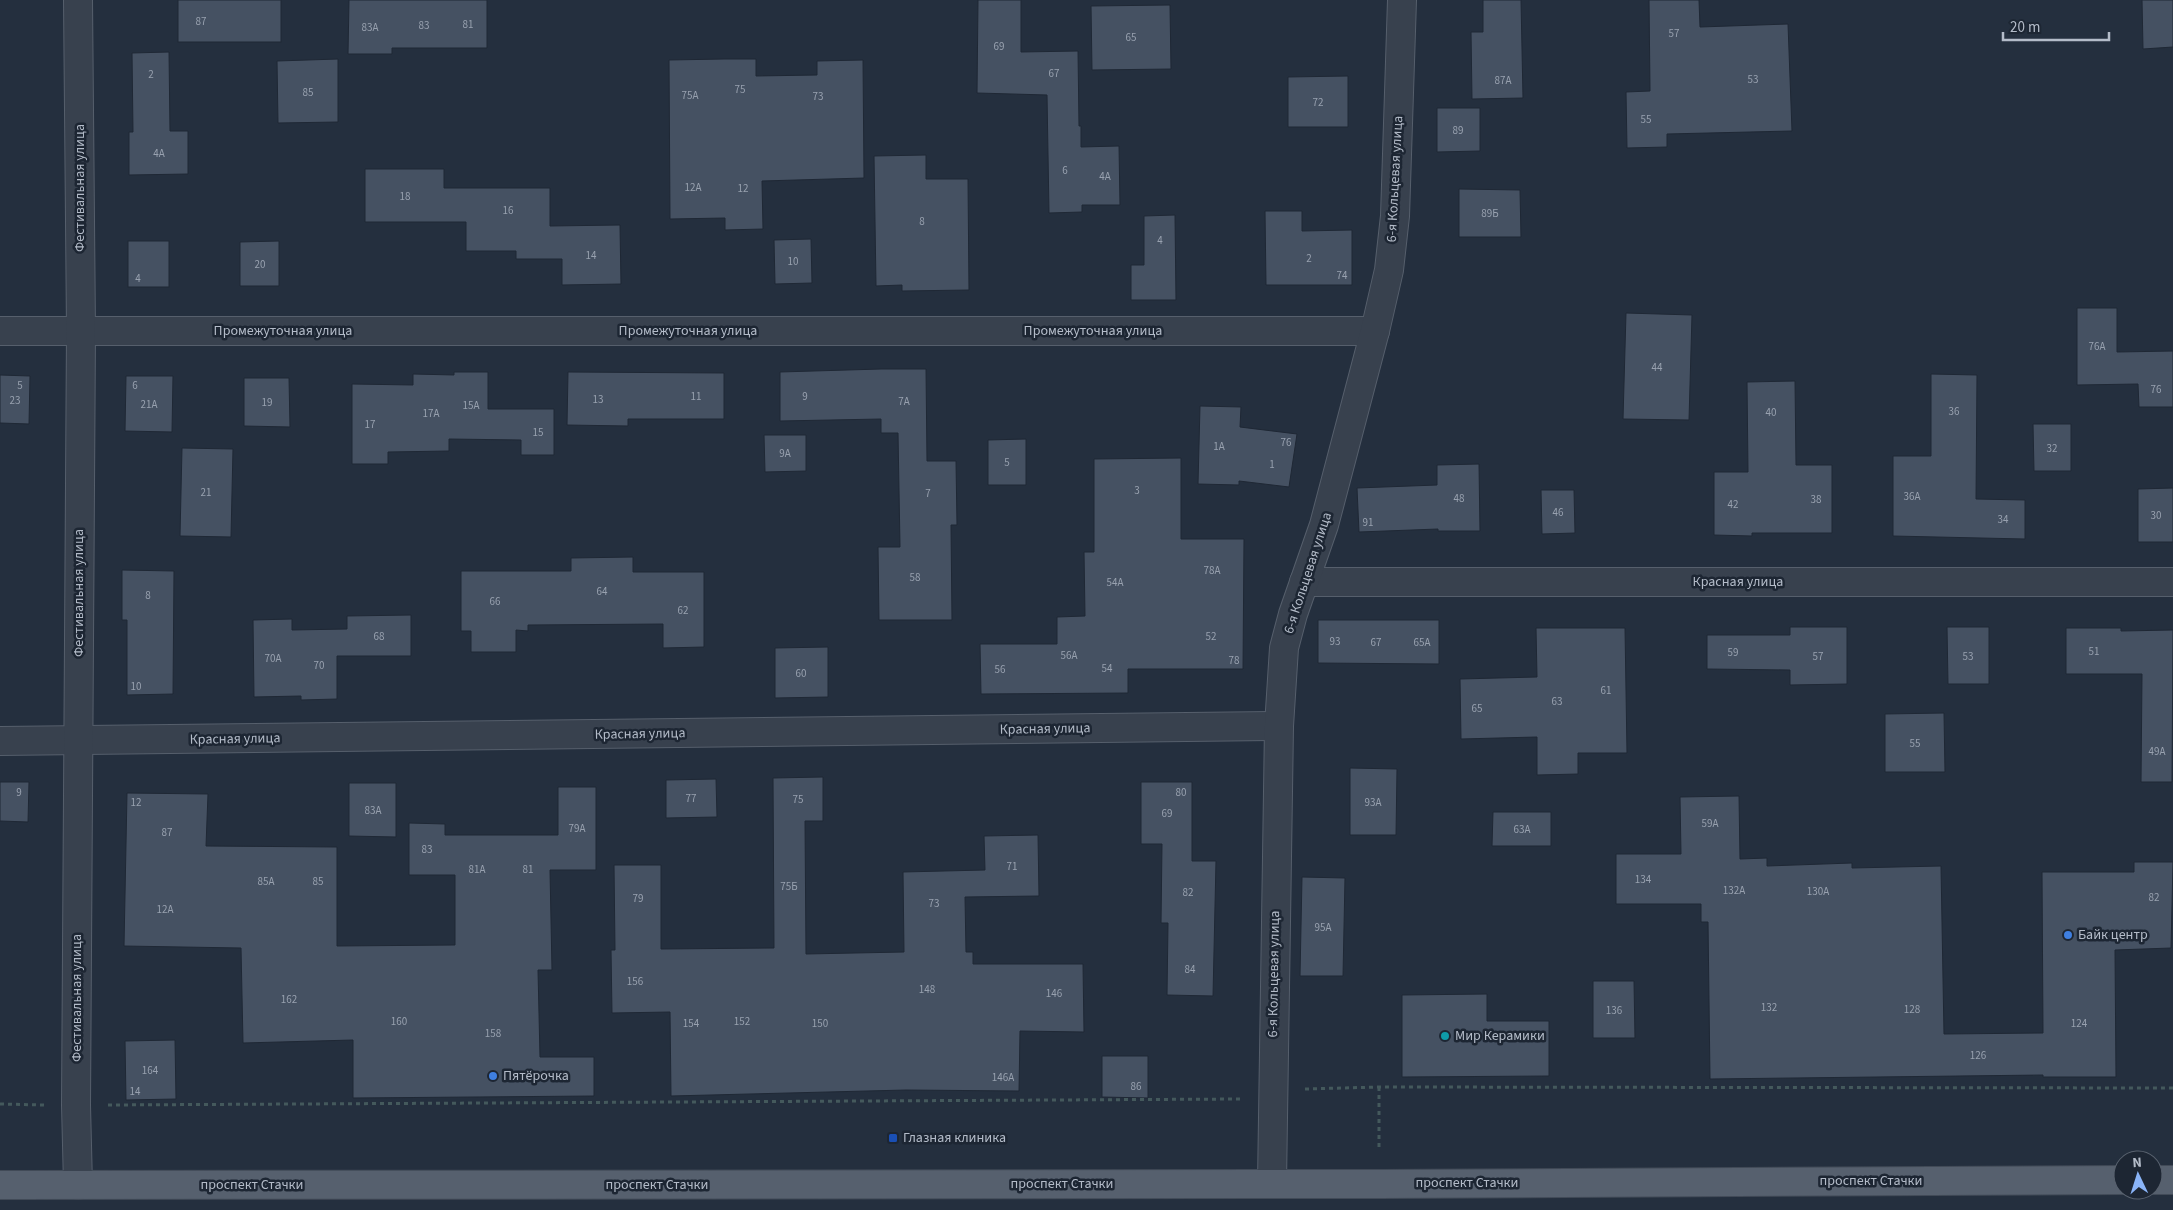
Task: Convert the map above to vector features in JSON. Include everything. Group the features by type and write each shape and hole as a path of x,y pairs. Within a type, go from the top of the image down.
{"main road":[{"name":"проспект Стачки","path":"0,1186 1379,1184 2113,1180"}],"street":[{"name":"Фестивальная улица","path":"78,0 81,330 76,1105 78,1186"},
{"name":"6-я Кольцевая улица","path":"1272,1183 1279,726 1284,648 1293,614 1324,525 1375,331 1389,270 1395,216 1402,0"},
{"name":"Промежуточная улица","path":"0,331 1375,331"},
{"name":"Красная улица","path":"1304,582 2173,582"},
{"name":"Красная улица","path":"0,741 1279,726"}],"path":[{"path":"1379,1087 1379,1184"},
{"path":"0,1104 1224,1100 1315,1088 1379,1087 2173,1088"}],"building":[{"path":"178,0 281,0 281,42 178,42"},
{"path":"349,0 487,0 487,48 392,48 392,54 348,54"},
{"path":"978,0 1021,0 1021,52 1078,51 1081,147 1119,146 1120,205 1082,205 1082,212 1049,213 1047,95 977,93"},
{"path":"1483,0 1521,0 1523,98 1472,99 1471,32 1483,32"},
{"path":"1649,0 1699,0 1700,27 1788,24 1792,131 1667,134 1667,147 1627,148 1626,92 1650,91"},
{"path":"2142,0 2173,0 2173,47 2143,49"},
{"path":"1170,5 1171,69 1092,70 1091,6"},
{"path":"169,52 170,131 188,131 188,174 129,175 129,132 133,132 132,53"},
{"path":"338,59 338,122 278,123 277,61"},
{"path":"756,59 756,76 817,75 817,61 863,60 864,178 762,181 763,229 725,230 725,218 670,219 669,60"},
{"path":"1348,76 1348,127 1288,127 1288,77"},
{"path":"1437,108 1480,108 1480,151 1437,152"},
{"path":"926,155 926,179 968,179 969,290 902,291 902,285 876,286 874,156"},
{"path":"365,169 444,169 444,188 550,188 550,226 620,225 621,284 562,285 562,259 516,259 516,251 466,251 466,222 365,222"},
{"path":"1459,189 1520,190 1521,237 1459,237"},
{"path":"1265,211 1302,211 1302,231 1352,230 1352,285 1266,285"},
{"path":"1175,215 1176,300 1131,300 1131,265 1144,265 1144,216"},
{"path":"811,239 812,283 775,284 774,240"},
{"path":"128,241 169,241 169,287 128,287"},
{"path":"279,241 279,286 240,286 240,242"},
{"path":"2077,308 2117,308 2117,352 2173,351 2173,407 2139,407 2138,384 2077,385"},
{"path":"1626,313 1692,315 1689,420 1623,419"},
{"path":"926,369 927,461 956,461 957,525 951,525 952,620 879,620 878,547 900,547 898,433 881,433 881,419 780,421 780,372"},
{"path":"454,372 488,372 488,409 554,409 554,455 521,455 521,440 449,439 449,451 388,452 388,464 352,464 352,384 413,385 413,374 454,375"},
{"path":"568,372 724,373 724,419 628,419 628,426 567,425"},
{"path":"1931,374 1977,375 1976,499 2025,500 2025,539 1893,536 1893,456 1931,456"},
{"path":"0,375 30,376 29,424 0,423"},
{"path":"126,376 173,376 172,432 125,431"},
{"path":"244,378 289,378 290,427 244,426"},
{"path":"1795,381 1796,465 1832,465 1832,533 1752,533 1752,536 1714,535 1714,472 1748,472 1747,382"},
{"path":"1200,406 1241,407 1240,427 1297,434 1289,487 1239,481 1239,485 1198,484"},
{"path":"2033,424 2071,424 2071,471 2034,471"},
{"path":"764,435 806,435 806,471 765,472"},
{"path":"1026,439 1026,485 988,485 988,440"},
{"path":"182,448 233,449 231,537 180,536"},
{"path":"1181,458 1181,539 1244,539 1243,669 1128,669 1128,693 981,694 980,644 1057,644 1057,617 1085,616 1084,552 1094,552 1094,459"},
{"path":"1479,464 1480,531 1438,531 1438,529 1359,532 1357,488 1437,485 1437,465"},
{"path":"2173,488 2173,542 2138,542 2138,489"},
{"path":"1541,490 1574,490 1575,533 1542,534"},
{"path":"633,557 633,572 704,572 704,647 663,648 663,624 528,625 528,631 516,630 516,652 471,652 471,631 461,631 461,571 571,571 571,558"},
{"path":"122,570 174,571 173,694 127,695 127,620 122,620"},
{"path":"411,615 411,656 337,656 337,699 301,700 301,696 254,697 253,620 292,619 292,630 347,629 347,616"},
{"path":"1318,620 1439,620 1439,664 1318,663"},
{"path":"1790,627 1847,627 1847,684 1790,685 1790,670 1707,669 1707,635 1790,635"},
{"path":"1947,627 1989,627 1989,684 1948,684"},
{"path":"1536,628 1625,628 1627,753 1578,753 1578,774 1537,775 1537,737 1461,739 1460,679 1537,677"},
{"path":"2066,628 2121,628 2121,631 2173,630 2172,782 2141,782 2142,674 2066,674"},
{"path":"828,647 828,697 775,698 775,648"},
{"path":"1944,713 1945,772 1885,772 1885,714"},
{"path":"1350,768 1397,769 1396,835 1350,835"},
{"path":"823,777 823,821 805,821 806,954 904,952 903,872 985,870 984,836 1038,835 1039,896 965,897 966,952 973,952 973,964 1083,964 1084,1032 1020,1031 1019,1091 906,1090 671,1096 670,1012 612,1013 611,950 615,950 614,865 661,865 661,949 774,948 773,778"},
{"path":"716,779 717,817 666,818 666,780"},
{"path":"0,782 29,782 28,822 0,821"},
{"path":"1141,782 1192,782 1192,861 1216,861 1213,996 1167,995 1168,923 1161,923 1162,844 1141,844"},
{"path":"349,783 396,783 396,837 349,836"},
{"path":"558,787 596,787 596,870 550,870 552,970 538,970 540,1057 594,1057 594,1096 353,1098 353,1040 243,1043 241,948 124,946 127,793 208,794 206,846 337,847 337,946 455,945 455,875 409,875 409,823 445,824 445,835 558,835"},
{"path":"1739,796 1740,859 1767,858 1767,866 1852,863 1852,868 1941,866 1944,1034 2043,1033 2042,872 2134,872 2134,862 2173,862 2171,948 2115,950 2116,1077 2043,1077 2043,1075 1710,1079 1708,922 1701,922 1701,904 1616,904 1616,854 1681,854 1680,797"},
{"path":"1493,812 1551,812 1551,846 1492,846"},
{"path":"1302,877 1345,878 1343,976 1300,976"},
{"path":"1593,981 1634,981 1635,1038 1593,1038"},
{"name":"Мир Керамики","path":"1487,994 1487,1021 1549,1021 1549,1076 1402,1077 1402,995"},
{"path":"175,1040 176,1099 126,1100 125,1041"},
{"path":"1102,1056 1148,1056 1148,1098 1102,1097"}],"place":[{"name":"Байк центр","path":"2068,935"},
{"name":"Мир Керамики","path":"1445,1036"},
{"name":"Пятёрочка","path":"493,1076"},
{"name":"Глазная клиника","path":"893,1138"}]}
